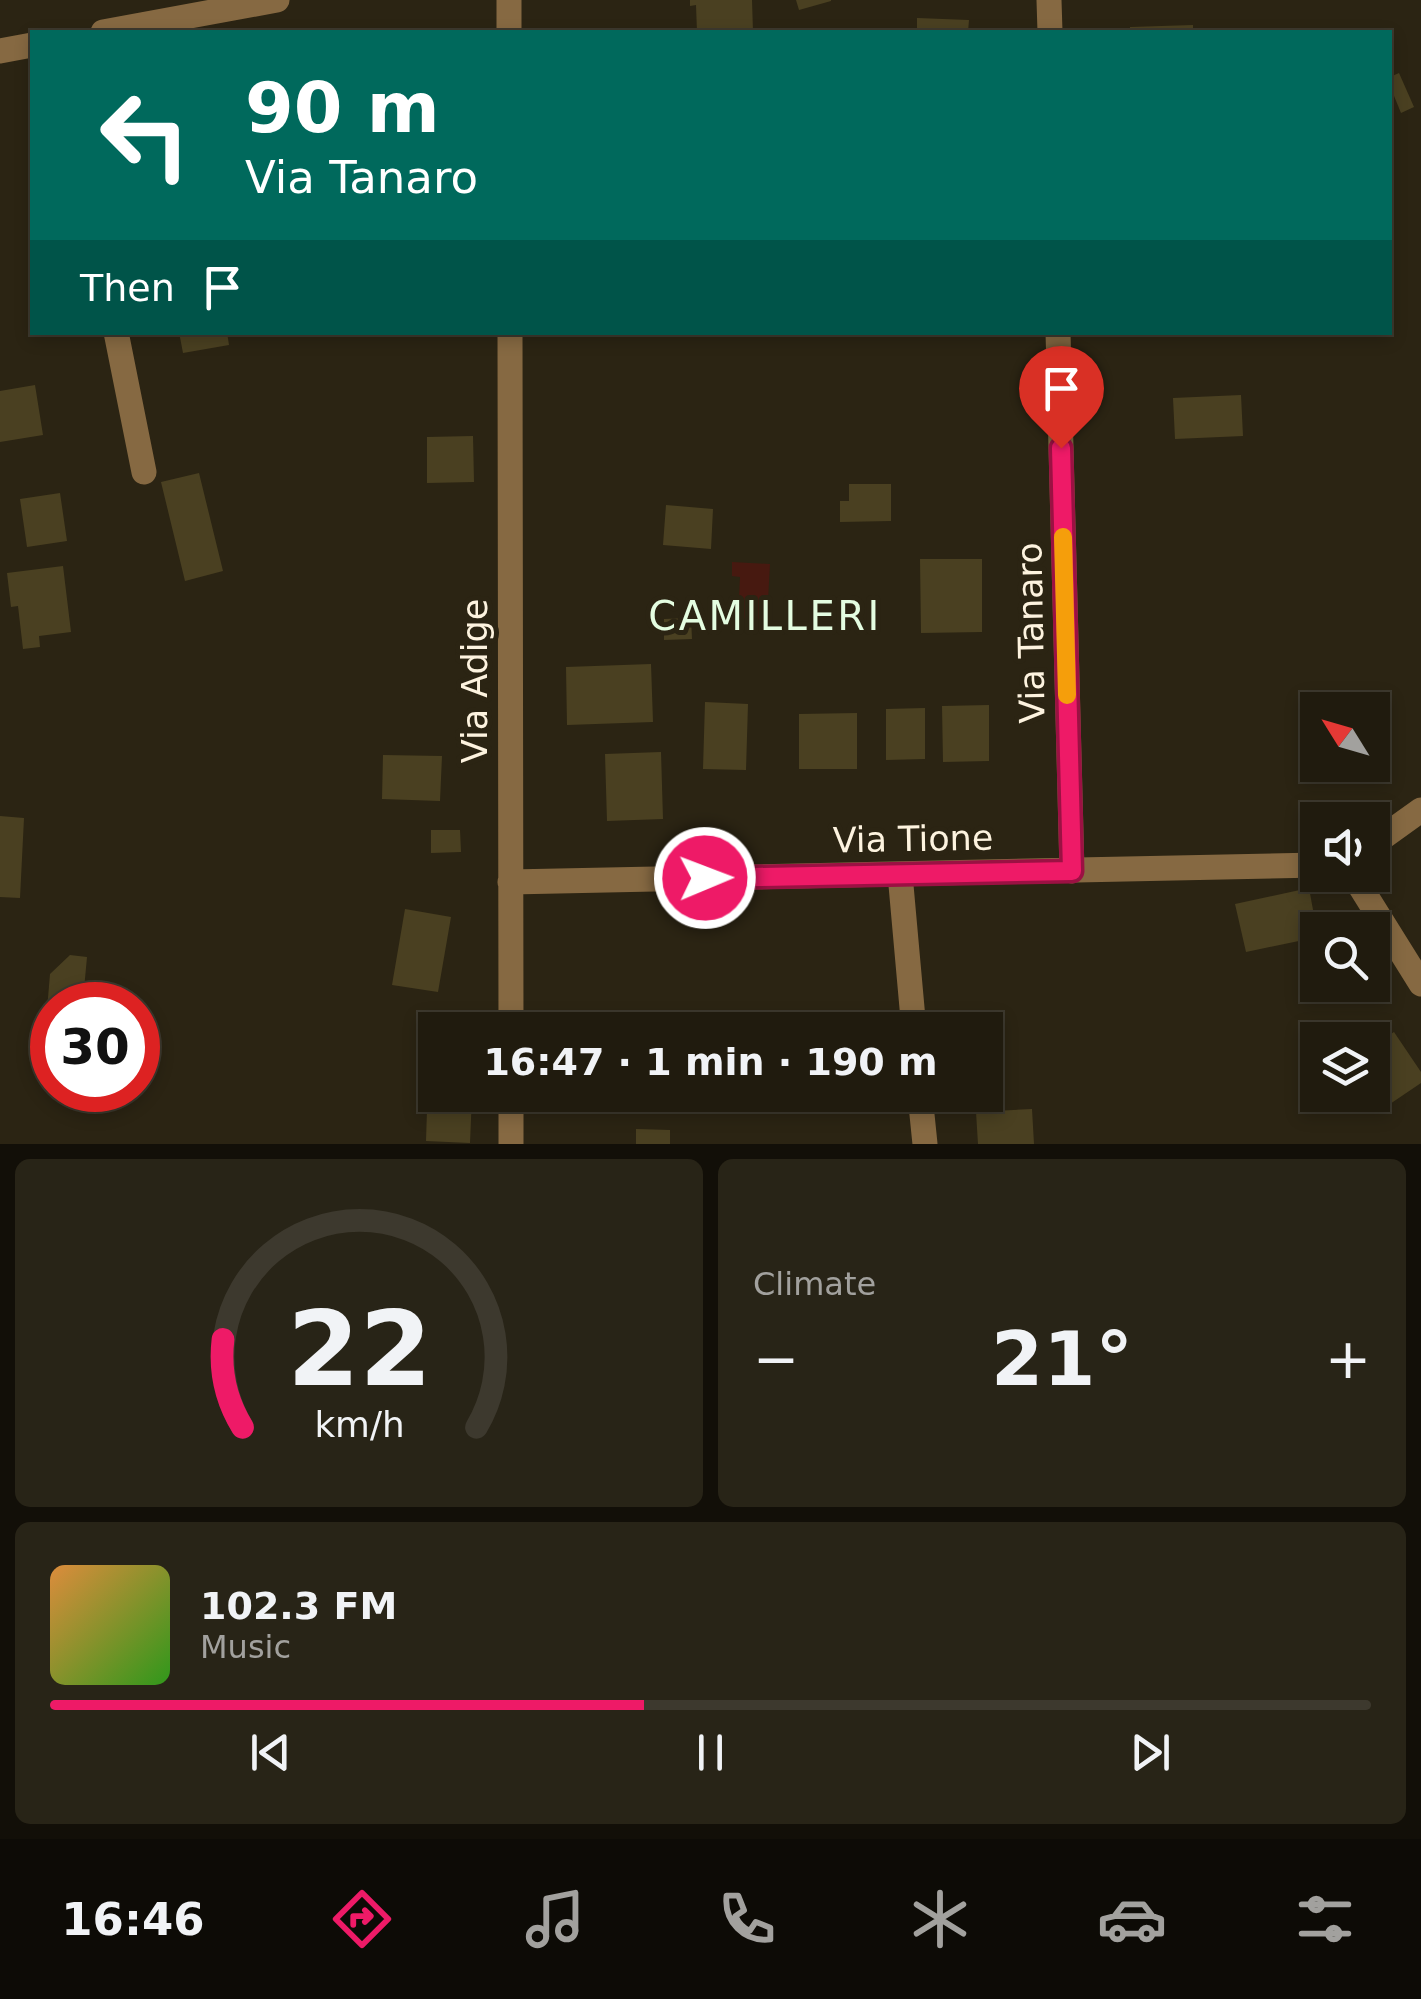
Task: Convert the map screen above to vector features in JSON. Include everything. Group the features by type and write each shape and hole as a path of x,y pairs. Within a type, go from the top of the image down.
{"street":[{"path":"114,30 277,0"},
{"path":"509,0 509,30"},
{"path":"1049,0 1050,30"},
{"path":"0,51 30,45"},
{"path":"117,335 144,472"},
{"name":"Via Adige","path":"510,335 510,1012"},
{"name":"Via Tanaro","path":"1058,335 1072,871"},
{"path":"1390,832 1421,810"},
{"name":"Via Tione","path":"510,882 1300,866"},
{"path":"900,874 912,1012"},
{"path":"1364,892 1421,984"},
{"path":"511,1112 511,1144"},
{"path":"922,1112 925,1144"}],"shaded area":[{"path":"732,562 770,564 767,619 738,618 740,577 732,576"}],"building":[{"path":"690,0 752,0 753,30 697,30 696,5 690,6"},
{"path":"796,0 831,0 831,1 799,10"},
{"path":"917,18 969,20 968,30 917,30"},
{"path":"1193,25 1193,30 1130,30"},
{"path":"1399,73 1414,107 1401,113 1392,91 1392,76"},
{"path":"180,335 227,335 229,345 183,353"},
{"path":"35,385 43,435 0,442 0,391"},
{"path":"1241,395 1243,436 1175,439 1173,398"},
{"path":"473,436 474,482 427,483 427,437"},
{"path":"199,473 223,571 185,581 161,482"},
{"path":"849,484 891,484 891,521 840,522 840,501 849,501"},
{"path":"60,493 67,541 27,547 20,499"},
{"path":"666,505 713,509 711,549 663,545"},
{"path":"920,559 982,559 982,632 921,633"},
{"path":"63,566 71,632 39,636 40,647 23,649 18,606 11,607 7,573"},
{"path":"691,618 692,639 664,640 664,619"},
{"path":"651,664 653,722 567,725 566,667"},
{"path":"705,702 748,704 746,770 703,769"},
{"path":"989,705 989,761 943,762 942,706"},
{"path":"925,708 925,759 886,760 886,709"},
{"path":"857,713 857,769 799,769 799,714"},
{"path":"661,752 663,819 607,821 605,754"},
{"path":"383,755 442,756 440,801 382,799"},
{"path":"0,816 24,818 20,898 0,897"},
{"path":"431,830 460,830 461,852 431,853"},
{"path":"1300,890 1310,892 1313,912 1300,912 1300,941 1246,952 1235,904"},
{"path":"405,909 451,917 438,992 392,985"},
{"path":"70,955 87,957 85,982 49,982 50,974"},
{"path":"1394,1032 1421,1072 1421,1083 1390,1104 1390,1035"},
{"path":"1032,1109 1034,1144 978,1144 976,1112"},
{"path":"427,1112 471,1112 470,1143 426,1141"},
{"path":"636,1129 670,1130 670,1144 636,1144"}],"slow traffic":[{"path":"1063,537 1067,695"}],"district":[{"name":"CAMILLERI","path":"765,616"}],"route":[{"path":"705,878 1072,871 1061,448"}]}
